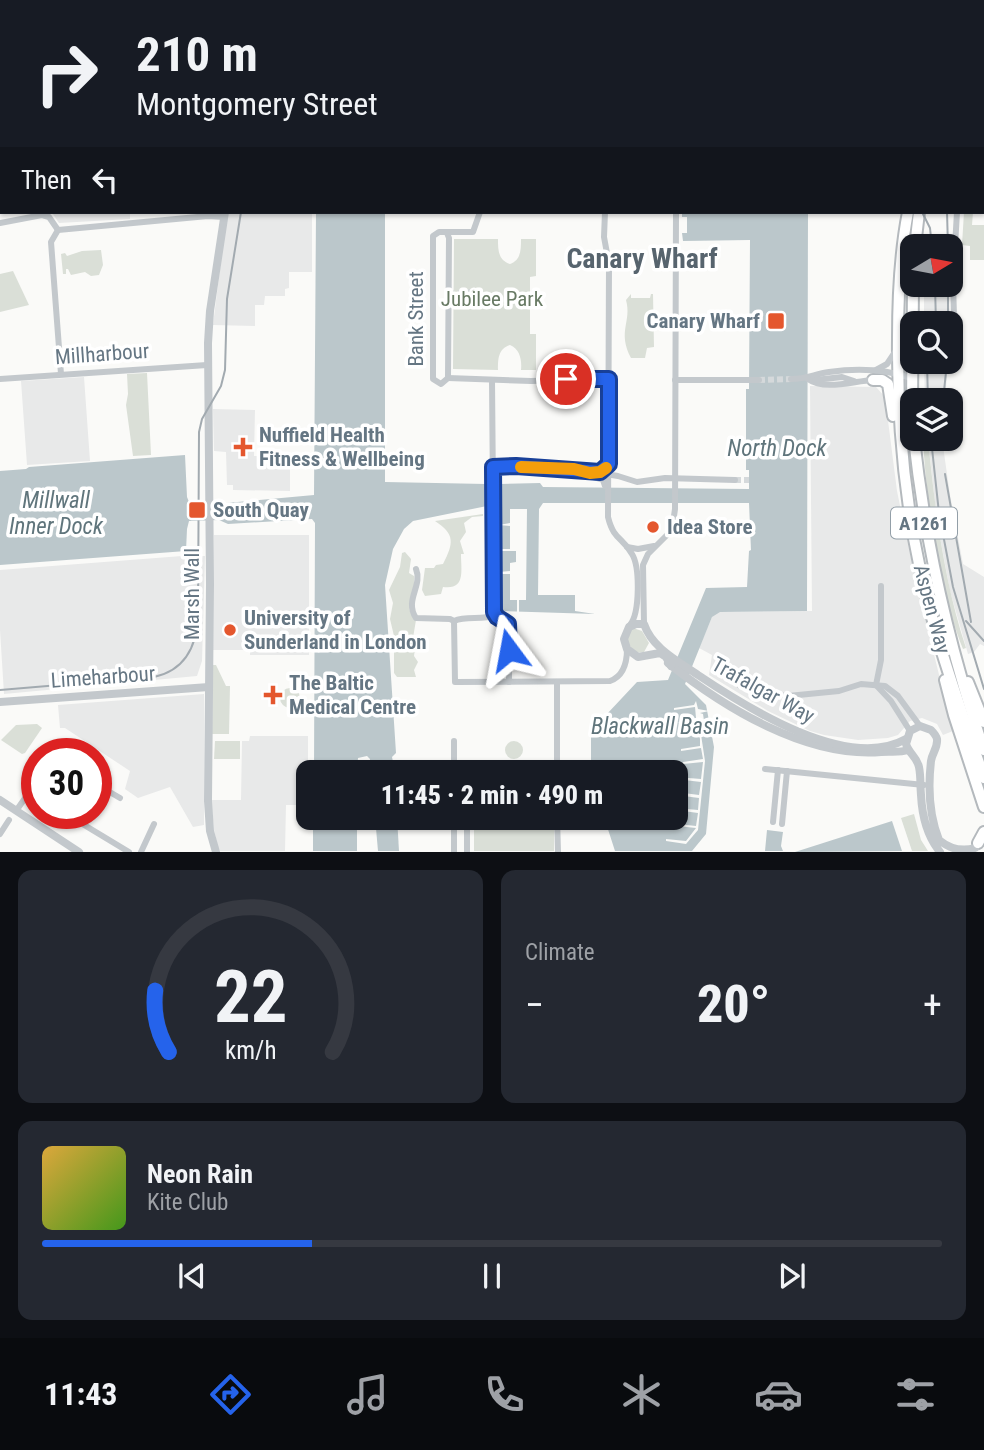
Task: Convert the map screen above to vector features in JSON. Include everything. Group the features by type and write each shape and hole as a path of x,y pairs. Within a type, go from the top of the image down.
{"highway":[{"name":"Aspen Way","path":"913,214 905,226 898,340 900,428 912,529 936,631 984,778"},
{"path":"914,214 915,234"},
{"path":"911,388 913,298"},
{"path":"873,375 890,388 899,481 912,529"},
{"name":"Aspen Way","path":"915,451 925,530 952,648 984,750"},
{"name":"A1261","path":"936,631 954,715 984,807"},
{"name":"A1261","path":"952,648 984,722"}],"street":[{"path":"58,230 224,214"},
{"name":"Marsh Wall","path":"216,852 210,831 208,801 210,506 207,365 210,311 224,214"},
{"path":"447,233 473,232 479,214"},
{"path":"606,214 604,237 609,271 607,509 612,532 626,546 636,565 641,619 653,642 650,654 637,657 627,649"},
{"path":"641,619 643,565 648,554 672,530 675,509 676,214"},
{"path":"954,311 957,214"},
{"path":"0,223 42,215 49,217 58,230"},
{"path":"58,230 51,242 61,374"},
{"name":"Bank Street","path":"439,232 447,233 449,238 448,378 442,384 433,379 433,236 439,232"},
{"path":"873,375 892,359 898,340"},
{"name":"Millharbour","path":"0,379 207,365"},
{"path":"810,380 828,372 855,370 873,375"},
{"path":"855,370 856,381"},
{"path":"791,379 842,377 856,381 873,375 898,373 911,378"},
{"path":"448,378 609,379"},
{"path":"492,380 495,615"},
{"path":"675,380 759,380"},
{"path":"600,472 609,464"},
{"path":"493,467 574,469 590,473 600,472 637,482 735,480"},
{"path":"590,473 607,485"},
{"path":"626,546 645,549 659,544"},
{"path":"416,569 418,576 412,599 413,615 418,619 454,621 495,615"},
{"path":"876,685 881,660 881,586"},
{"path":"495,615 509,626 509,682"},
{"path":"454,621 455,682 557,682 614,680 622,674 627,649 624,639 629,627 641,619"},
{"name":"Trafalgar Way","path":"653,642 674,664"},
{"name":"Trafalgar Way","path":"650,654 674,664 752,717 804,742 835,750 863,753 908,750"},
{"name":"Trafalgar Way","path":"696,678 807,736 841,744 887,745 920,726"},
{"path":"557,682 557,760"},
{"path":"740,686 760,693 788,696 839,691 861,684 885,686 894,692 920,726 931,730 936,736 936,748 932,754 931,810 939,840 955,849 964,850 979,841"},
{"path":"876,685 891,701 908,735 908,750 919,758 923,806 931,840 940,852"},
{"name":"Limeharbour","path":"0,702 209,687"},
{"path":"454,741 454,760"},
{"path":"919,758 932,754"},
{"path":"765,769 923,785"},
{"path":"772,822 778,771"},
{"path":"782,824 787,771"},
{"path":"112,793 120,798"},
{"path":"0,800 79,852"},
{"path":"16,811 21,806"},
{"path":"0,834 9,820"},
{"path":"141,852 154,824"},
{"path":"91,829 129,852"},
{"path":"454,830 454,852"},
{"path":"467,830 467,852"},
{"path":"557,830 558,852"}],"shaded area":[{"path":"53,214 130,214 130,219 59,223"},
{"path":"227,214 312,214 312,272 289,272 289,288 285,289 285,296 265,296 264,305 255,305 255,326 213,325"},
{"path":"924,298 949,298 950,311 924,311"},
{"path":"924,374 947,374 946,388 925,388"},
{"path":"84,377 90,461 27,465 21,381"},
{"path":"810,386 876,387 885,397 897,491 915,578 953,731 943,735 937,724 922,718 910,721 898,735 888,738 858,740 824,735 768,711 709,675 712,655 699,648 716,612 812,611"},
{"path":"213,409 255,410 254,456 290,457 290,491 233,490 233,485 227,485 226,452 214,451"},
{"path":"929,451 944,451 963,564 984,577 984,646 980,644 974,652 968,654 950,591 937,521"},
{"path":"214,535 309,535 309,655 250,655 250,650 213,650"},
{"path":"205,556 202,661 197,676 4,694 0,570"},
{"path":"204,694 204,825 193,827 170,787 138,798 125,789 130,771 112,759 112,738 80,738 65,728 60,728 58,705"},
{"path":"250,736 308,736 308,760 296,760 296,805 286,805 285,851 220,851 218,847 211,800 241,800 242,741 249,741"}],"green space":[{"path":"964,214 973,214 972,225 984,225 984,260 970,260 970,246 963,245"},
{"name":"Jubilee Park","path":"454,239 498,239 501,257 510,264 518,257 521,239 536,239 536,276 530,277 530,334 536,334 536,370 521,370 520,355 510,345 501,352 498,370 453,369"},
{"path":"101,250 103,265 99,275 91,276 85,272 71,275 68,269 66,274 63,274 61,254 65,253 67,256 82,251"},
{"path":"13,271 29,305 0,312 0,274"},
{"path":"631,294 631,298 650,298 653,294 654,347 647,348 645,358 631,358 625,341 626,300"},
{"path":"147,373 151,455 133,456 126,405 127,374"},
{"path":"924,451 929,451 941,545 966,648 963,649 947,601 927,490"},
{"path":"483,514 464,523 466,532 460,541 464,554 461,554 459,582 456,586 443,587 441,594 425,596 422,590 425,568 443,564 451,545 446,530 435,521"},
{"path":"405,552 411,559 409,573 414,576 410,610 416,620 413,638 414,656 418,662 414,670 416,677 397,677 394,673 394,636 390,619 393,603 389,590 400,567 402,553"},
{"path":"633,628 642,631 649,643 644,652 635,653 627,642 629,632"},
{"path":"213,665 216,665 226,686 230,686 229,734 212,734"},
{"path":"290,688 297,691 300,698 297,705 290,708 283,705 280,698 283,691"},
{"path":"37,724 42,728 35,738 21,738 21,753 1,740 16,725"},
{"path":"215,741 240,741 240,759 214,759"},
{"path":"514,741 520,744 523,750 520,756 514,759 508,756 505,750 508,744"},
{"path":"914,814 921,840 928,851 912,851 901,818"},
{"path":"474,830 554,830 554,851 474,851"}],"water":[{"path":"316,214 385,214 385,482 486,484 487,477 499,477 500,484 540,483 543,487 749,489 749,470 746,470 746,389 749,389 750,240 683,241 682,233 687,233 687,217 682,217 682,214 808,214 807,611 720,612 712,617 685,684 706,705 714,747 706,834 692,851 615,851 608,830 688,830 688,760 591,760 591,731 637,682 668,680 706,588 747,587 751,550 749,503 543,503 539,509 538,595 575,595 575,611 595,614 501,611 499,514 487,513 487,506 413,521 404,529 393,549 385,585 396,753 393,760 370,760 367,756 358,760 314,760 315,523 312,519 228,524 219,520 189,521 186,551 0,565 0,471 185,455 189,510 219,509 227,503 314,495"},
{"path":"892,821 902,851 795,852"},
{"path":"313,830 357,830 357,851 313,851"},
{"path":"376,830 398,830 399,851 378,851"},
{"path":"767,830 783,832 783,851 765,851"}],"pier":[{"path":"487,477 499,477 499,513 487,513"},
{"path":"510,509 527,509 526,600 519,600 519,612 517,600 510,600 510,574 499,574 510,571 510,563 516,562 516,551 499,551 510,549 510,526 499,525 510,523"},
{"path":"696,701 698,709 709,711 700,713 703,714 705,727 700,728 705,761 698,830 686,844 666,839 686,841 696,828 688,825 696,826 698,813 688,812 688,809 698,810 699,798 688,797 688,794 699,795 701,782 688,780 688,778 701,779 703,762 688,764 688,761 703,759 701,748 681,749 700,746 700,739 699,734 679,735 698,732 697,720 676,723 696,718 695,707 674,710 694,705"}],"tunnel":[{"path":"449,294 471,292"},
{"path":"759,380 791,379"},
{"path":"735,480 749,480"}],"tram line":[{"path":"0,690 154,677 174,669 188,655 195,636 198,615 199,432 202,419 221,386 225,370 227,299 241,214"},
{"path":"923,214 931,234"},
{"path":"947,214 948,234"},
{"path":"935,298 936,311"},
{"path":"948,298 948,311"},
{"path":"927,374 928,388"},
{"path":"944,388 946,374"},
{"path":"932,451 939,513 953,587 984,689"},
{"path":"945,474 971,622"},
{"path":"966,621 984,641"}],"slow traffic":[{"path":"521,467 574,469 590,473 606,468"}],"place":[{"name":"Canary Wharf","path":"776,321"},
{"name":"Nuffield Health Fitness & Wellbeing","path":"243,447"},
{"name":"South Quay","path":"197,510"},
{"name":"Idea Store","path":"653,527"},
{"name":"University of Sunderland in London","path":"230,630"},
{"name":"The Baltic Medical Centre","path":"273,695"}],"district":[{"name":"Canary Wharf","path":"642,258"}],"route":[{"path":"509,650 508,624 494,612 493,467 574,469 590,473 605,470 609,464 609,379 566,379"}],"water label":[{"name":"North Dock","path":"777,448"},
{"name":"Millwall Inner Dock","path":"56,513"},
{"name":"Blackwall Basin","path":"660,726"}]}
